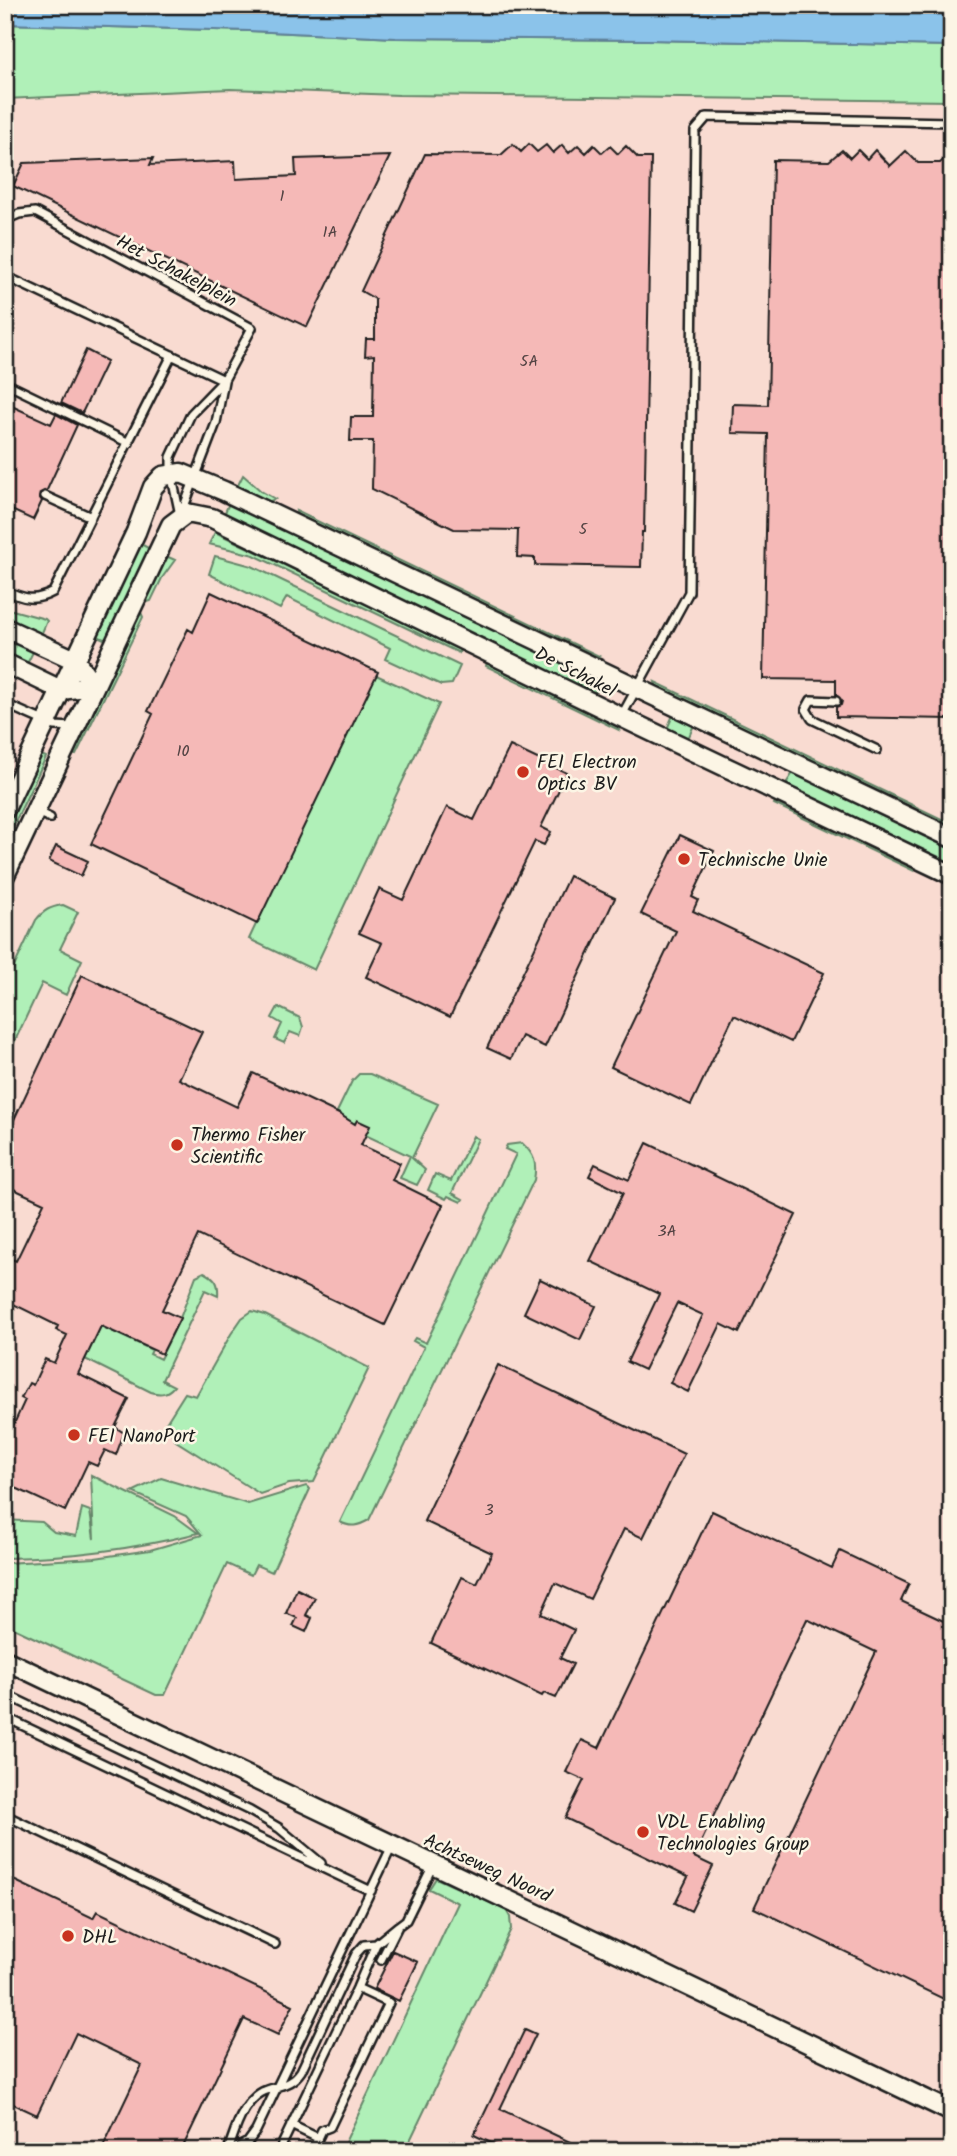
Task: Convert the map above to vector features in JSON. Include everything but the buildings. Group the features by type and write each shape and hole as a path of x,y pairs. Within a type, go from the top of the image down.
{"street":[{"name":"De Schakel","path":"171,473 194,477 952,838"},
{"path":"5,809 135,532 153,487 163,476 171,473"},
{"name":"De Schakel","path":"180,516 194,514 212,518 952,875"},
{"path":"5,874 43,815 94,686 171,525 180,516"},
{"path":"5,628 75,660 94,686"},
{"path":"5,663 61,690 94,686"},
{"name":"Achtseweg Noord","path":"5,1661 952,2112"}],"lane":[{"path":"621,717 689,592 695,131 707,117 952,122"},
{"name":"Het Schakelplein","path":"5,220 19,214 35,212 252,328 224,380"},
{"path":"5,276 224,380"},
{"path":"5,590 21,598 40,599 53,592 173,355"},
{"path":"180,516 171,473 171,457 191,414 224,380"},
{"path":"180,516 216,423 224,380"},
{"path":"5,383 128,443"},
{"path":"45,496 91,517"},
{"path":"836,701 811,700 806,709 812,719 877,750"},
{"path":"5,704 55,726 76,727"},
{"path":"5,1695 257,1815 279,1828 332,1872"},
{"path":"5,1717 370,1891"},
{"path":"5,1815 275,1944"},
{"path":"229,2151 253,2137 393,1845"},
{"path":"279,2151 376,1944 406,1920 433,1864"},
{"path":"382,1960 398,1926"},
{"path":"229,2151 238,2122 254,2099 264,2091 295,2080 356,1954 364,1945 376,1944"},
{"path":"317,2151 315,2145 318,2138 322,2130 330,2127 389,2003 357,1988"},
{"path":"291,2125 318,2138"}],"shaded area":[{"path":"5,84 952,97 952,2151 5,2151"}],"green space":[{"path":"5,24 396,38 952,46 952,101 399,95 230,89 5,99"},
{"path":"243,475 275,499 268,502 237,487"},
{"path":"229,503 596,678 600,684 597,691 590,692 223,517"},
{"path":"296,511 599,656 595,658 297,516"},
{"path":"215,532 460,649 459,653 254,555 209,544"},
{"path":"137,542 150,549 106,640 93,634"},
{"path":"166,556 175,560 148,602 147,597"},
{"path":"215,556 252,566 460,666 452,684 441,685 385,659 390,648 287,597 280,609 209,574"},
{"path":"5,608 45,619 47,621 41,635 5,618"},
{"path":"140,610 143,617 76,755 68,753"},
{"path":"5,637 33,652 27,664 5,654"},
{"path":"487,662 617,724 619,730 486,666"},
{"path":"374,674 439,704 314,970 249,939"},
{"path":"655,682 952,824 952,829 657,688"},
{"path":"673,715 694,725 688,739 667,729"},
{"path":"36,753 46,757 5,843 5,821"},
{"path":"793,773 952,848 952,865 788,787 787,782"},
{"path":"776,800 914,866 914,871 774,804"},
{"path":"63,905 78,912 60,949 82,960 66,995 42,983 5,1062 5,986 36,920 48,910"},
{"path":"278,1007 300,1018 303,1027 300,1036 290,1032 284,1043 275,1039 282,1024 272,1018"},
{"path":"359,1074 370,1074 438,1104 412,1158 425,1170 417,1185 400,1178 410,1156 355,1130 331,1142 343,1116 337,1112 352,1081"},
{"path":"473,1136 478,1139 452,1193 463,1199 461,1202 448,1196 446,1199 428,1190 435,1174 451,1181"},
{"path":"522,1143 534,1160 534,1180 369,1520 354,1526 344,1524 340,1522 424,1347 413,1341 415,1338 426,1343 516,1154 505,1149 507,1145"},
{"path":"204,1272 216,1281 218,1296 205,1290 162,1380 174,1386 169,1391 161,1394 151,1392 85,1359 101,1326 152,1350 150,1354 160,1359 196,1276"},
{"path":"252,1311 369,1368 314,1482 289,1484 260,1494 176,1441 166,1423 185,1393 196,1396 231,1334 242,1318"},
{"path":"91,1475 175,1516 198,1533 103,1551 5,1558 5,1520 42,1522 54,1532 76,1536 82,1508 90,1511 94,1539"},
{"path":"161,1478 248,1504 306,1486 310,1489 272,1572 256,1565 251,1575 227,1564 165,1695 156,1695 5,1624 5,1563 95,1558 150,1550 202,1535 186,1516 132,1492"},
{"path":"436,1878 506,1910 511,1929 405,2151 341,2151 458,1903 429,1889"}],"water":[{"path":"5,5 952,5 952,46 396,38 5,24"}],"place":[{"name":"FEI Electron Optics BV","path":"523,772"},
{"name":"Technische Unie","path":"684,859"},
{"name":"Thermo Fisher Scientific","path":"177,1145"},
{"name":"FEI NanoPort","path":"74,1435"},
{"name":"VDL Enabling Technologies Group","path":"643,1832"},
{"name":"DHL","path":"68,1936"}]}
